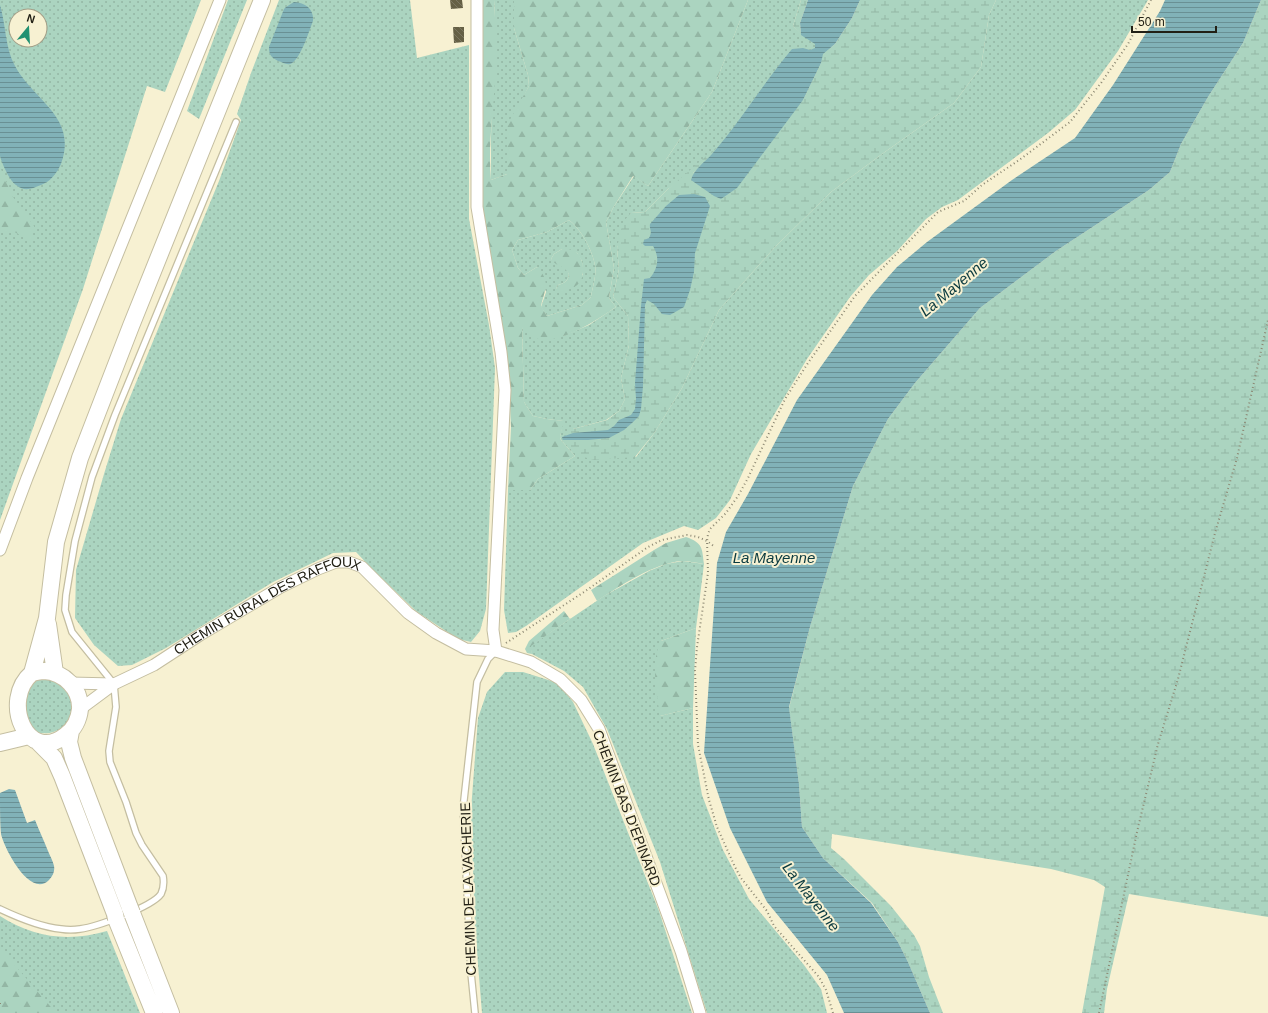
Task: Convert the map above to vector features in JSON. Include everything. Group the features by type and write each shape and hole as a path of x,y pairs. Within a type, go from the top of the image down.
{"main road":[{"path":"32,673 47,618 56,542 80,458 131,326 262,0"},
{"path":"47,618 56,673"},
{"path":"0,743 32,740 46,743 63,738 71,731 76,723 80,710 78,695 70,683 56,673 44,671 32,673 23,678 15,686 10,695 6,709 14,727 32,740 54,758 154,1013"},
{"path":"71,731 69,742 72,758 171,1013"}],"street":[{"path":"0,550 27,478 220,0"},
{"path":"477,0 476,207 501,352 505,390 492,630 496,651"},
{"name":"CHEMIN RURAL DES RAFFOUX","path":"80,710 114,684 154,665 200,635 281,587 336,562 349,562 362,567 408,613 436,633 466,649 496,651"},
{"name":"CHEMIN BAS D'EPINARD","path":"496,651 531,662 560,680 581,700 599,729 681,951 700,1013"},
{"name":"CHEMIN RURAL DES RAFFOUX","path":"70,683 114,684"}],"lane":[{"path":"0,909 14,916 50,928 78,930 146,906 161,893 164,885 163,876 142,845 136,833 126,802 110,762 109,751 116,706 114,684 72,632 65,610 66,594 75,541 92,477 115,415 236,122"},
{"name":"CHEMIN DE LA VACHERIE","path":"475,1013 471,973 463,809 477,682 488,659 496,651"}],"path":[{"path":"833,1013 826,990 819,977 774,926 767,911 741,878 717,827 709,800 698,745 695,671 708,573 707,541 710,529 726,513 738,496 785,399 808,362 855,296 938,212 964,201 982,185 1022,158 1070,122 1101,83 1124,49 1139,26 1151,0"},
{"path":"1099,1013 1137,832 1158,744 1180,672 1215,533 1237,458 1268,320"},
{"path":"496,651 648,547 662,540 687,535 698,537 715,547"}],"green space":[{"path":"0,0 201,0 165,92 147,86 83,289 0,520"},
{"path":"228,0 247,0 199,119 187,111"},
{"path":"279,0 410,0 417,58 469,45 469,219 489,325 495,368 486,609 480,631 471,642 458,639 417,612 356,552 333,553 273,582 166,648 132,665 118,666 94,645 75,618 76,570 121,419 219,181 241,120 237,114"},
{"path":"480,0 494,0 495,10 496,60 490,143 491,180 507,174 507,125 529,86 528,75 514,28 514,0 748,0 712,92 648,186 633,176 606,222 614,268 609,298 616,307 575,332 551,339 540,339 531,336 522,327 524,402 533,416 564,421 560,437 575,456 538,479 530,490 508,490 511,427 508,365 484,224 479,185","holes":["569,220 586,241 594,260 595,273 591,297 582,305 547,316 541,306 546,286 544,277 537,267 524,275 518,268 512,250 518,240 547,232"]},
{"path":"494,0 514,0 514,28 528,75 529,86 521,102 507,155 507,174 491,180 495,17"},
{"path":"748,0 801,0 793,26 801,34 808,0 860,0 821,63 803,100 668,189 645,212 631,213 617,248 619,269 613,297 628,316 629,345 621,378 625,399 619,411 606,420 573,429 636,457 655,432 682,388 719,310 775,247 831,192 954,103 981,67 989,15 996,0 1148,0 1118,51 1075,110 1048,133 958,200 942,207 926,219 897,251 869,275 850,297 807,359 751,454 730,500 716,518 698,530 684,526 643,543 526,626 516,632 508,633 504,610 508,490 530,490 538,479 575,456 561,440 560,437 563,421 533,416 524,402 522,326 563,336 589,325 616,307 609,298 614,268 606,222 613,208 634,176 648,186 712,92"},
{"path":"801,0 808,0 800,23 801,35 793,26"},
{"path":"860,0 996,0 989,15 981,67 954,103 831,192 775,247 719,310 682,388 655,432 635,457 594,460 577,455 562,440 561,437 573,429 607,420 619,411 625,399 621,378 629,345 628,316 613,297 619,269 617,248 623,222 631,213 645,212 668,189 719,145 693,173 803,100 821,63 823,54 835,44 852,18"},
{"path":"1261,0 1268,0 1268,917 1129,894 1107,989 1104,1013 1082,1013 1105,887 1094,880 1051,869 832,834 831,848 891,906 914,935 920,946 929,977 943,1013 930,1013 898,942 872,903 823,858 802,827 799,784 789,708 810,627 853,486 888,419 915,383 980,308 1056,251 1149,190 1170,172 1181,144 1208,97 1243,43"},
{"path":"0,167 13,197 34,226 32,242 11,230 0,233"},
{"path":"569,220 578,229 592,254 594,260 595,277 591,297 582,305 547,316 541,307 546,292 537,267 524,275 518,268 512,250 518,240 547,232","holes":["562,249 577,253 582,261 583,275 556,289 558,285 567,280 569,274 566,268 551,259 554,254"]},
{"path":"562,249 572,250 577,253 581,259 583,275 582,279 576,286 560,292 556,289 558,285 566,281 569,274 551,259 554,254"},
{"path":"686,537 692,539 701,547 704,564 682,561 660,566 638,576 597,601 591,590 666,543"},
{"path":"683,561 704,564 696,628 661,641 660,716 693,708 693,744 702,795 723,850 749,899 804,965 821,989 827,1013 707,1013 660,862 607,729 583,687 564,671 532,654 530,646 604,596 649,571 666,564"},
{"path":"564,611 570,619 531,646 532,654 527,653 525,649 529,641"},
{"path":"696,628 693,708 660,716 655,668 661,641"},
{"path":"505,672 523,672 558,683 573,702 593,744 659,911 692,1013 482,1013 475,928 471,810 478,718 487,692"},
{"path":"48,678 66,688 70,698 70,717 66,724 60,729 45,733 36,732 27,729 17,696 29,681"},
{"path":"0,916 26,929 52,936 79,936 107,931 140,1013 0,1013"},
{"path":"0,948 56,1013 0,1013"}],"water":[{"path":"808,0 860,0 852,18 835,44 823,54 821,63 803,100 737,188 721,199 714,196 691,180 692,176 723,141 792,49 803,48 810,50 815,48 815,44 801,35 800,23"},
{"name":"La Mayenne","path":"1165,0 1261,0 1243,43 1208,97 1181,144 1170,172 1149,190 1056,251 980,308 915,383 888,419 853,486 810,627 789,707 799,784 802,827 823,858 871,903 898,942 930,1013 844,1013 827,975 767,902 730,828 704,753 717,563 726,532 748,494 797,400 872,295 897,267 927,242 1012,180 1075,138 1113,85 1160,11"},
{"path":"294,2 306,5 311,10 313,21 301,52 294,62 287,64 272,57 269,52 269,47 284,9"},
{"path":"0,5 7,44 15,66 23,78 52,110 64,134 65,148 61,164 53,177 44,184 31,189 22,189 11,180 6,172 0,156"},
{"path":"694,194 705,197 710,206 695,253 694,272 684,307 670,315 662,314 654,304 647,300 645,305 643,386 639,416 624,430 609,438 563,440 562,437 573,433 608,430 619,420 631,415 635,409 635,383 644,279 650,278 657,263 657,255 653,246 645,246 643,244 644,240 649,238 651,232 650,224 666,206 679,195"},
{"path":"9,789 15,790 27,823 35,820 53,862 53,875 49,880 42,884 34,883 26,877 12,860 3,841 1,834 0,793"}],"building":[{"path":"450,0 462,0 463,8 451,9"},
{"path":"453,27 464,27 464,42 454,43"}]}
